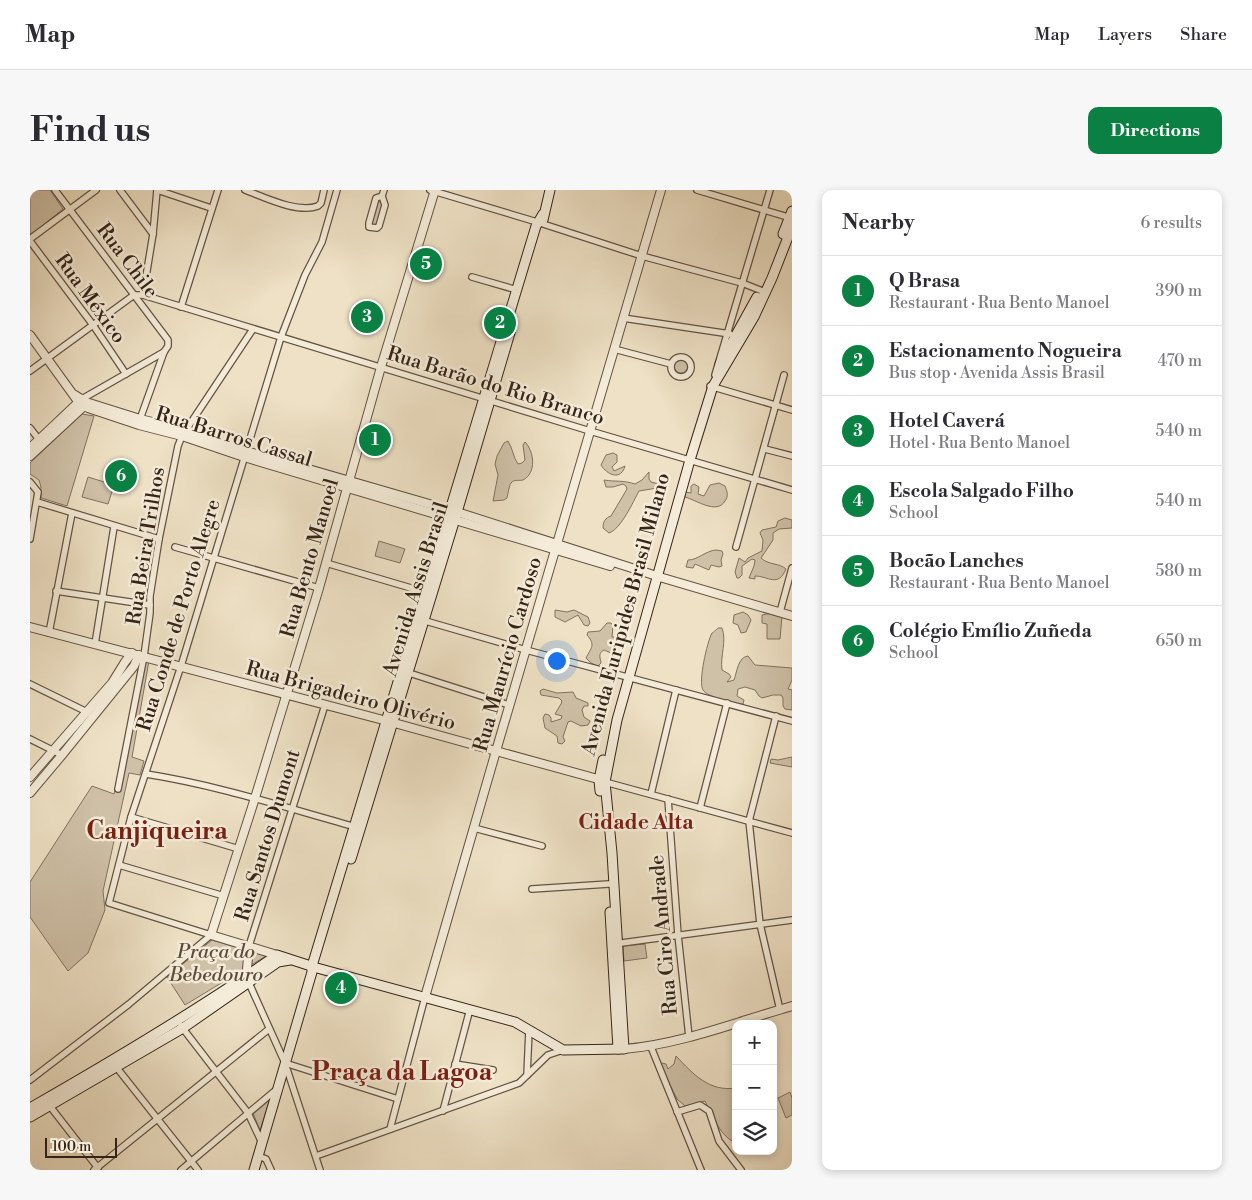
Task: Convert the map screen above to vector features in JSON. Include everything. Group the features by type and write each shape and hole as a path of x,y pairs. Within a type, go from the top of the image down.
{"main road":[{"name":"Avenida Assis Brasil","path":"254,1170 550,190"},
{"name":"Avenida Euripides Brasil Milano","path":"763,291 791,216"},
{"name":"Avenida Assis Brasil","path":"487,399 516,290 541,220"},
{"name":"Avenida Euripides Brasil Milano","path":"621,1049 609,854 602,781 614,719 657,577 699,411 735,335 763,291 792,227"},
{"name":"Avenida Euripides Brasil Milano","path":"711,386 728,353"},
{"name":"Avenida Euripides Brasil Milano","path":"609,854 609,884 613,917"},
{"path":"248,980 277,955 314,969 515,1022 564,1050 621,1049"},
{"path":"30,1108 47,1102 117,1068 248,980 278,962 293,960"},
{"path":"30,1118 47,1102 112,1061 180,1024"}],"street":[{"name":"Rua Chile","path":"55,190 168,340 168,346 164,352"},
{"path":"30,240 96,190"},
{"path":"120,190 152,234"},
{"path":"143,296 157,190 211,208"},
{"path":"181,307 218,190"},
{"path":"245,190 294,207 315,208 321,203 324,190"},
{"path":"281,337 305,275 322,242 337,190"},
{"path":"433,190 541,220 642,256 742,283 763,291"},
{"name":"Rua Bento Manoel","path":"211,935 319,588 433,190"},
{"name":"Rua Maurício Cardoso","path":"390,1129 425,997 509,705 661,190"},
{"path":"697,190 791,216"},
{"path":"715,375 735,335 742,283 770,190"},
{"path":"383,193 385,205 379,226 377,228 369,227 374,202 383,193"},
{"name":"Rua México","path":"30,240 93,325 126,374"},
{"path":"472,277 516,290"},
{"path":"30,371 134,295"},
{"name":"Rua Barão do Rio Branco","path":"134,295 181,307 792,490"},
{"path":"623,318 735,335"},
{"name":"Rua Beira Trilhos","path":"118,789 138,655 150,606 159,540 178,446 184,433 253,329"},
{"path":"30,335 81,401"},
{"name":"Rua Conde de Porto Alegre","path":"211,935 109,903 131,817 181,666 281,337"},
{"path":"614,349 671,364"},
{"path":"30,456 81,401 164,352"},
{"path":"139,422 164,352"},
{"path":"736,547 765,449 784,375"},
{"path":"711,386 792,410"},
{"name":"Rua Barros Cassal","path":"81,401 139,422 184,433 245,454 453,514 596,559 792,616"},
{"path":"30,428 41,442"},
{"path":"30,448 41,442"},
{"path":"765,449 792,456"},
{"path":"30,482 38,492 30,540"},
{"path":"37,502 159,540"},
{"path":"49,633 72,513"},
{"path":"96,644 114,527"},
{"path":"175,547 319,588"},
{"path":"326,563 429,593"},
{"path":"780,612 792,568"},
{"path":"56,591 150,606"},
{"path":"421,620 792,721"},
{"name":"Rua Brigadeiro Olivério","path":"30,626 49,633 286,694 792,833"},
{"path":"30,793 62,755 104,698 134,666 138,655"},
{"path":"405,671 509,705"},
{"path":"30,684 87,712"},
{"path":"651,794 676,690"},
{"path":"30,777 87,712 104,698"},
{"path":"700,808 727,704"},
{"name":"Rua Santos Dumont","path":"248,980 249,946 325,705"},
{"path":"776,716 749,822 760,924 780,1010"},
{"path":"30,739 62,755"},
{"path":"146,774 255,798 358,828"},
{"name":"Rua Ciro Andrade","path":"668,799 678,935 689,1038"},
{"path":"131,817 239,849"},
{"path":"474,828 542,846"},
{"path":"119,865 224,896"},
{"path":"532,889 609,884"},
{"path":"615,944 792,920"},
{"path":"30,1080 129,1004 211,935 277,955"},
{"path":"248,980 285,1064 320,1170"},
{"path":"621,1049 651,1047 689,1038 792,1006"},
{"path":"443,1111 470,1009"},
{"path":"180,1024 248,1113 262,1143"},
{"path":"47,1102 97,1169 270,1029"},
{"path":"527,1074 529,1030"},
{"path":"651,1047 701,1170"},
{"path":"316,1156 519,1083 548,1055 564,1050"},
{"path":"285,1064 398,1099"},
{"path":"455,1064 493,1070"},
{"path":"117,1068 198,1170"},
{"path":"181,1170 278,1088"},
{"path":"676,1112 700,1105 709,1111 719,1141 741,1170"},
{"path":"258,1156 266,1159 271,1170"}],"green space":[{"path":"30,190 50,190 63,209 31,235 30,233"},
{"path":"377,201 383,203 377,227 370,225"},
{"path":"678,359 684,359 688,366 684,373 678,373 674,369 674,363"},
{"path":"82,414 94,416 67,506 41,498 39,480 30,474 30,463"},
{"path":"508,441 518,464 525,460 523,445 525,442 532,456 532,467 527,477 511,483 507,498 493,501 498,475 495,464 497,456 504,443"},
{"path":"613,453 617,455 617,462 612,467 614,471 625,466 623,471 617,475 610,474 601,465 606,455"},
{"path":"649,472 651,482 659,484 657,488 639,491 622,521 609,533 603,528 604,522 611,516 627,489 623,484 606,487 604,480 635,484 642,480"},
{"path":"88,477 114,485 108,504 82,497"},
{"path":"719,483 725,486 727,495 721,505 717,507 706,505 684,495 685,492 691,493 691,486 694,484 699,487 698,494 704,496 710,485"},
{"path":"785,518 792,520 792,528 779,529 773,533 773,540 761,558 786,569 783,575 776,580 760,576 755,576 755,579 749,578 755,560 752,559 742,566 742,575 737,578 735,572 739,558 745,562 748,558 762,551 763,540 760,533 762,530 776,527 778,521"},
{"path":"379,541 405,549 400,563 375,556"},
{"path":"716,550 722,551 722,566 711,565 709,570 695,564 693,568 686,567 688,560"},
{"path":"555,610 567,612 574,610 588,617 590,623 588,626 584,625 578,615 565,622 555,617"},
{"path":"743,612 751,620 746,632 741,633 738,625 733,623 734,615"},
{"path":"772,613 782,616 780,639 767,639 767,624 762,623 762,615"},
{"path":"607,623 611,623 613,626 612,637 619,637 619,642 611,653 604,650 601,652 601,663 598,666 586,658 592,644 587,635 588,632 600,631"},
{"path":"718,628 722,628 724,643 722,670 731,677 727,682 734,680 740,662 748,656 755,665 792,668 792,680 788,689 792,690 792,710 785,709 781,695 762,698 755,690 745,687 738,689 737,696 744,700 743,704 715,698 703,690 702,671 706,653 712,633"},
{"path":"140,658 149,661 132,757 144,761 140,775 129,773 103,891 105,910 88,953 68,971 30,917 30,882 92,786 114,794 139,670 135,669"},
{"path":"543,689 557,693 573,692 576,698 588,703 588,706 584,706 582,710 584,717 590,721 588,725 581,726 571,721 568,722 563,737 565,741 562,744 558,743 557,736 545,728 543,718 545,714 549,715 551,722 561,719 562,716 555,714 562,701 559,698 541,695 540,691"},
{"path":"792,757 792,767 770,763 771,759 778,760"},
{"name":"Praça do Bebedouro","path":"212,940 266,956 185,1005 167,977"},
{"path":"645,944 647,958 624,961 623,946"},
{"path":"676,1056 702,1080 718,1087 732,1088 732,1140 722,1131 705,1101 685,1106 677,1099 661,1067 662,1063 666,1064 668,1069 674,1064"},
{"path":"790,1092 792,1115 786,1118 778,1098"},
{"path":"271,1095 260,1130 252,1111"}],"place":[{"name":"Bocão Lanches","path":"426,264"},
{"name":"Hotel Caverá","path":"367,317"},
{"name":"Estacionamento Nogueira","path":"500,323"},
{"name":"Q Brasa","path":"375,440"},
{"name":"Colégio Emílio Zuñeda","path":"121,476"},
{"name":"Escola Salgado Filho","path":"341,988"}],"district":[{"name":"Cidade Alta","path":"636,822"},
{"name":"Canjiqueira","path":"157,830"},
{"name":"Praça da Lagoa","path":"402,1071"}]}
